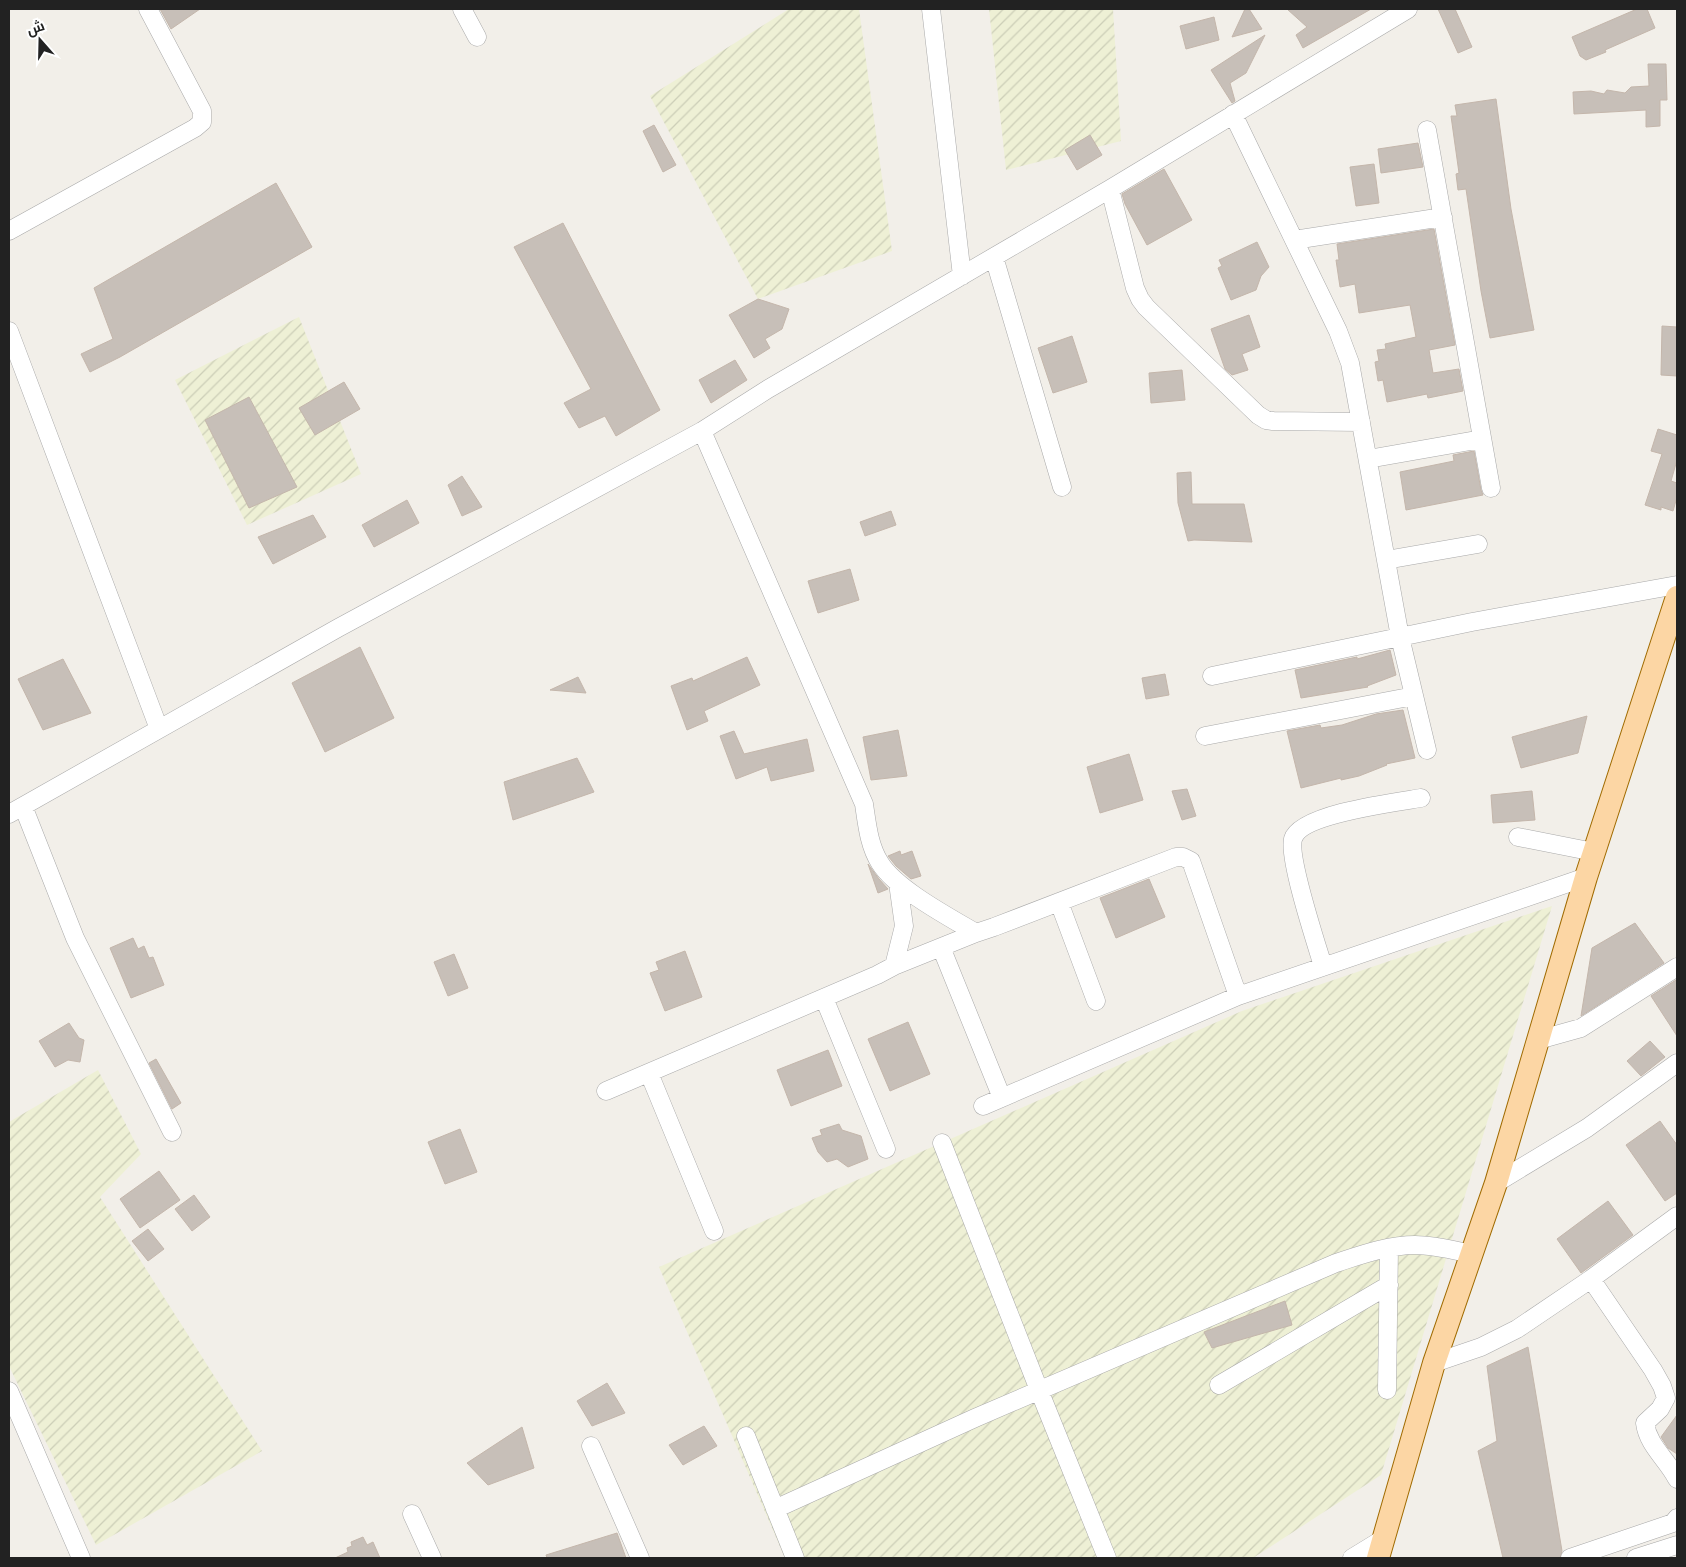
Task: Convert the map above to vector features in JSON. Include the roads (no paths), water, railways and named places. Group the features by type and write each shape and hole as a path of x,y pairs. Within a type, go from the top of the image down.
{"main road":[{"path":"1380,1549 1434,1362 1496,1182 1586,877 1674,622 1677,598"}],"street":[{"path":"9,232 195,128 202,122 202,111 148,9"},
{"path":"462,9 477,37"},
{"path":"931,9 962,276"},
{"path":"172,1132 75,938 16,810 338,628 702,431 777,384 1110,189 1408,9"},
{"path":"1233,114 1345,346 1350,363 1400,637 1427,750"},
{"path":"1427,130 1491,488"},
{"path":"1110,189 1135,288 1140,299 1258,415 1266,420 1273,421 1361,422"},
{"path":"1294,240 1443,217"},
{"path":"994,257 1062,488"},
{"path":"9,331 159,729"},
{"path":"702,431 864,804 869,838 880,863 898,883 976,933"},
{"path":"1368,459 1482,439"},
{"path":"1386,560 1478,544"},
{"path":"1212,676 1472,622 1677,585"},
{"path":"1205,736 1414,696"},
{"path":"1323,966 1296,868 1292,849 1293,838 1298,832 1312,823 1328,816 1421,798"},
{"path":"1518,837 1594,852"},
{"path":"606,1091 894,966 1176,857 1183,857 1191,861 1238,996"},
{"path":"983,1106 1238,996 1586,877"},
{"path":"894,966 904,926 898,883"},
{"path":"1060,902 1096,1001"},
{"path":"941,947 1002,1098"},
{"path":"1538,1040 1581,1028 1677,967"},
{"path":"824,998 886,1149"},
{"path":"1496,1182 1587,1128 1677,1063"},
{"path":"650,1073 714,1231"},
{"path":"942,1143 1107,1558"},
{"path":"1434,1362 1482,1347 1517,1329 1591,1279 1677,1216"},
{"path":"776,1509 1039,1390 1336,1263 1389,1248 1414,1245 1431,1246 1472,1254"},
{"path":"1387,1390 1389,1248"},
{"path":"1591,1279 1654,1370 1662,1386 1666,1398 1660,1409 1645,1422 1646,1432 1652,1444 1672,1469 1677,1480"},
{"path":"1219,1385 1389,1285"},
{"path":"9,1391 81,1558"},
{"path":"746,1436 795,1558"},
{"path":"590,1446 640,1558"},
{"path":"412,1514 432,1558"},
{"path":"1570,1558 1673,1523 1677,1518"},
{"path":"1636,1558 1677,1545"},
{"path":"1352,1558 1380,1549"}]}
